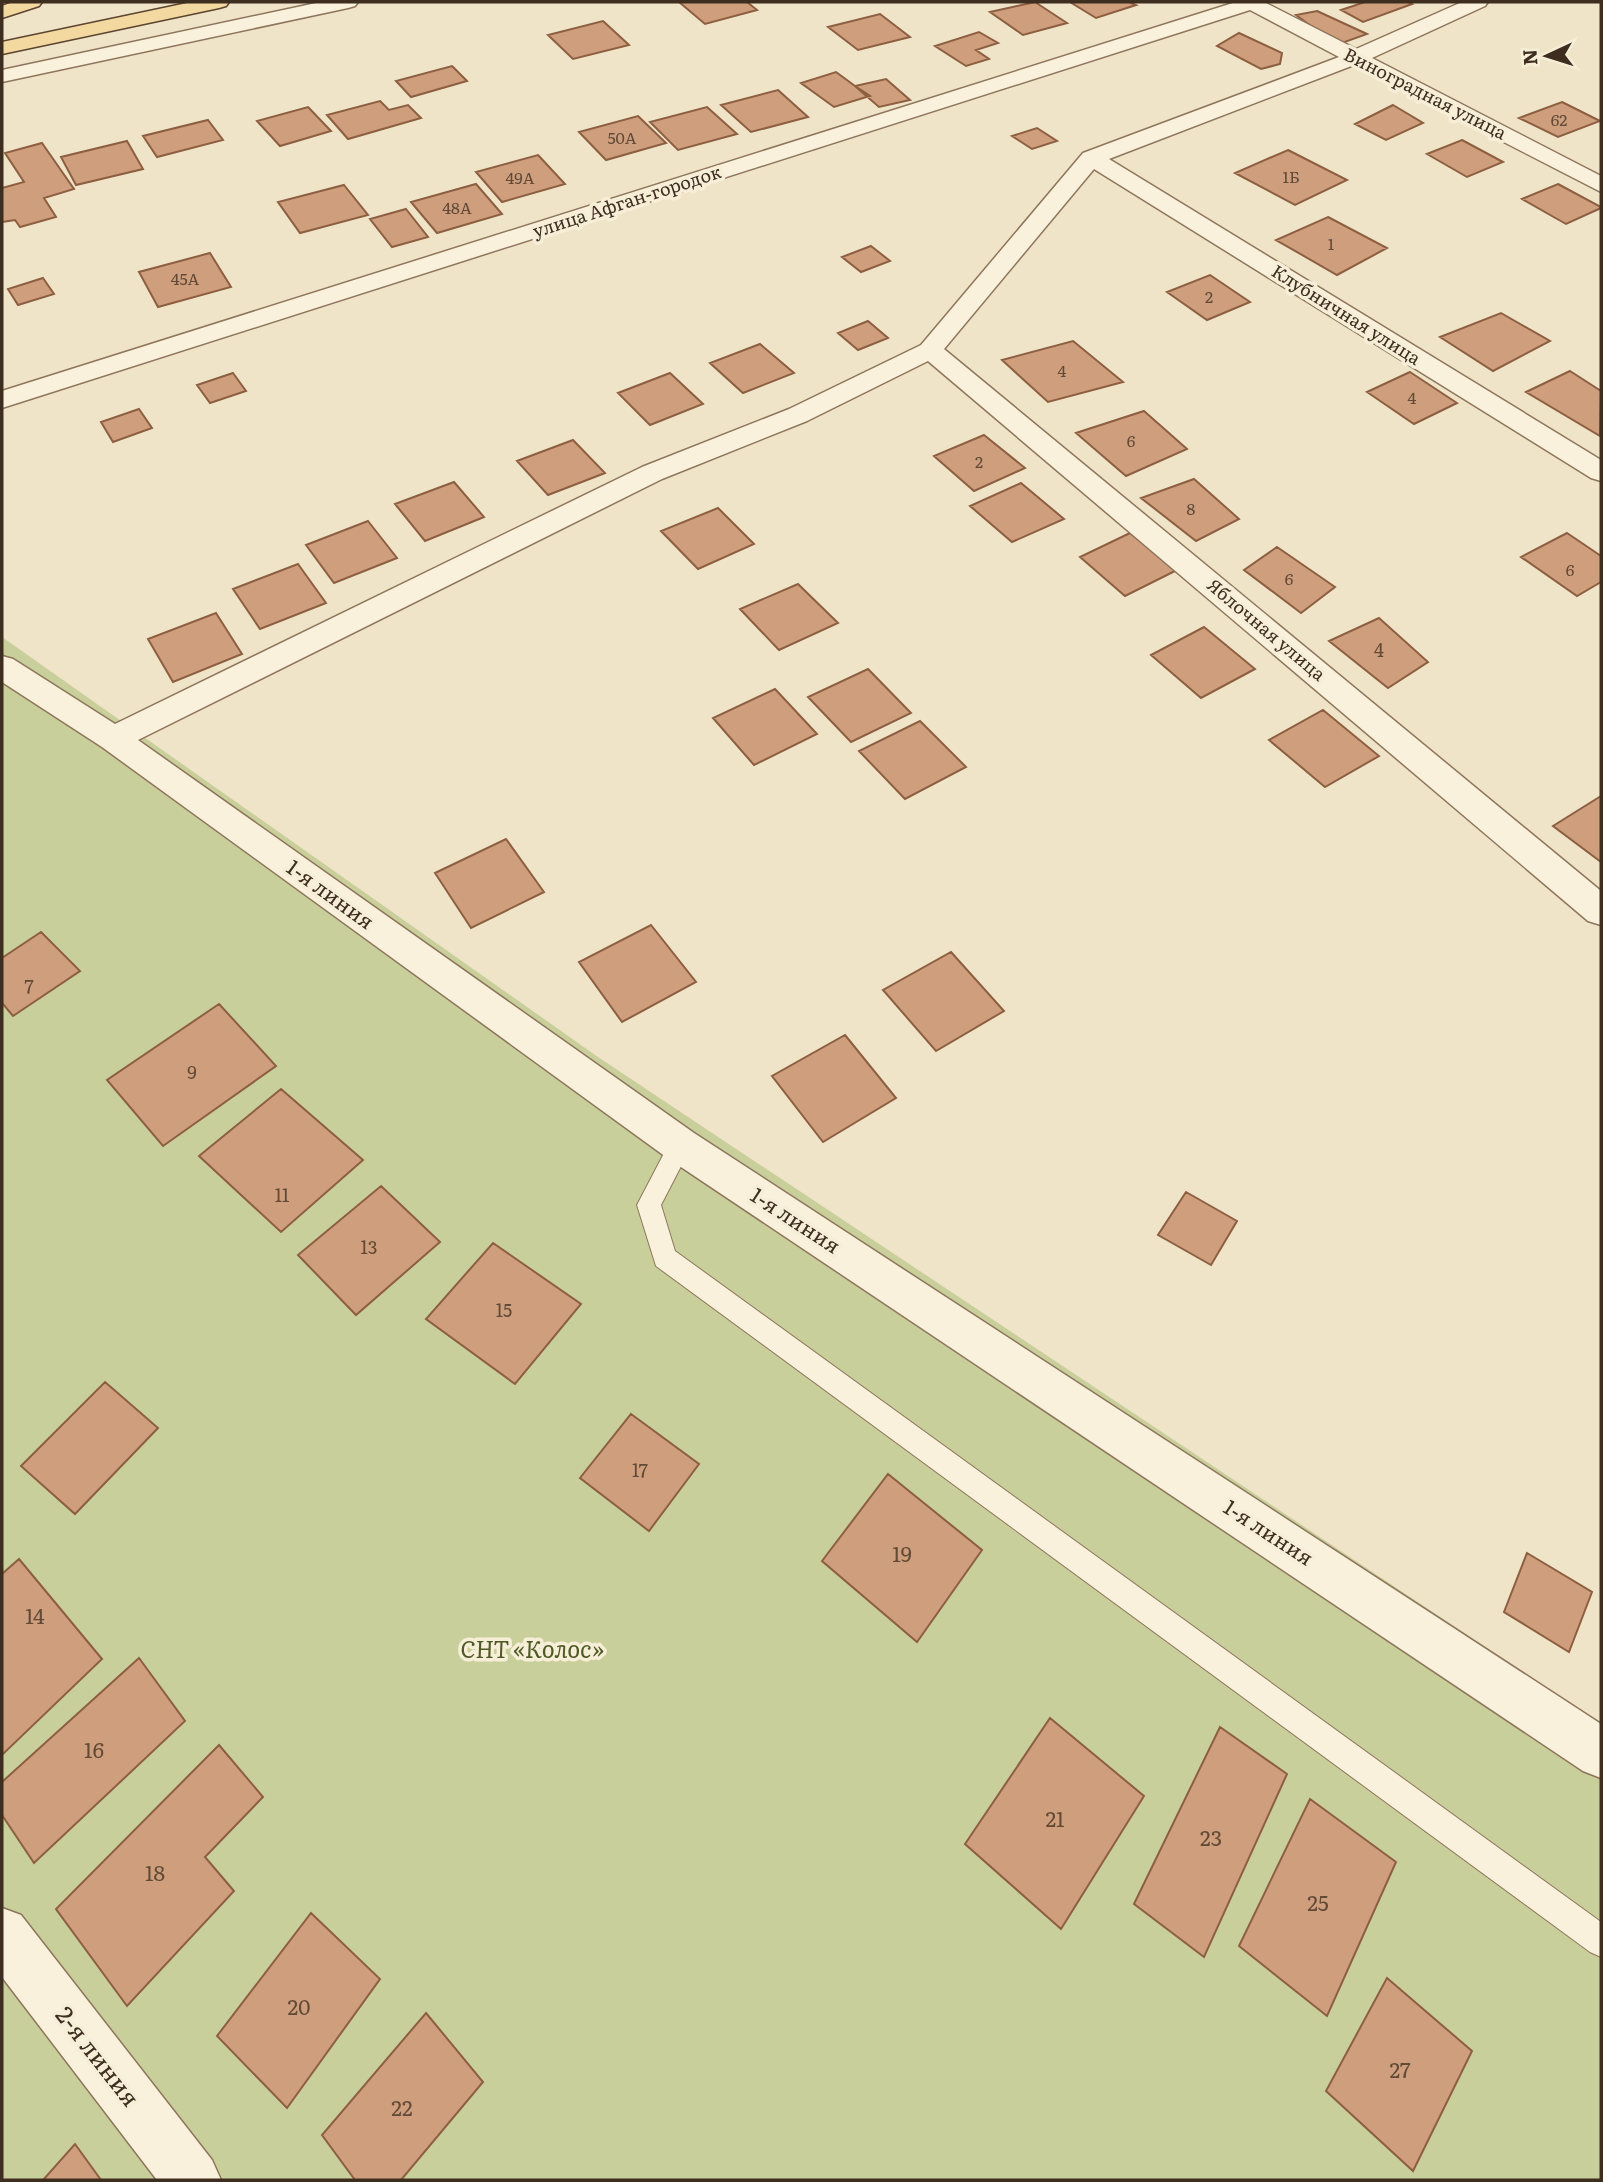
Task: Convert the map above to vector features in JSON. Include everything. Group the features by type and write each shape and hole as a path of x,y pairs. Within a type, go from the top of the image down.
{"main road":[{"path":"2,12 32,2"},
{"path":"2,48 219,2"}],"street":[{"path":"2,76 348,2"},
{"name":"Виноградная улица","path":"1250,2 1601,185"},
{"name":"улица Афган-городок","path":"2,400 1250,2"},
{"path":"113,739 652,474 798,415 930,350 1091,158 1354,58 1478,2"},
{"name":"Клубничная улица","path":"1091,158 1601,472"},
{"name":"Яблочная улица","path":"930,350 1601,911"},
{"name":"1-я линия","path":"2,667 113,739 680,1145 1601,1754"},
{"name":"2-я линия","path":"2,1934 192,2180"}],"lane":[{"path":"680,1145 649,1206 665,1258 1601,1941"}],"green space":[{"name":"СНТ «Колос»","path":"2,637 598,1057 1601,1724 1601,2180 2,2180"}],"building":[{"path":"679,2 747,2 757,10 705,24"},
{"path":"1035,2 1067,23 1023,35 990,12"},
{"path":"1070,2 1129,2 1136,5 1096,18"},
{"path":"1365,2 1412,4 1363,22 1341,10"},
{"path":"1317,11 1367,34 1342,43 1322,34 1296,15"},
{"path":"880,14 910,37 858,50 828,27"},
{"path":"603,21 629,45 573,59 548,35"},
{"path":"979,32 998,43 976,50 989,59 966,66 935,46"},
{"path":"1239,33 1282,53 1280,64 1261,69 1217,46"},
{"path":"452,66 467,81 411,97 396,81"},
{"path":"836,72 870,96 834,107 801,83"},
{"path":"886,79 910,100 879,107 855,86"},
{"path":"778,90 808,117 751,132 721,105"},
{"path":"380,101 389,110 408,105 421,118 348,139 327,115"},
{"path":"1562,102 1600,121 1558,137 1519,118"},
{"path":"1393,105 1423,123 1386,140 1355,124"},
{"path":"308,107 331,131 280,146 257,121"},
{"path":"707,107 737,134 678,150 650,122"},
{"path":"638,116 666,143 606,160 579,132"},
{"path":"208,120 223,140 157,157 143,136"},
{"path":"1037,128 1057,141 1032,149 1012,136"},
{"path":"1462,140 1503,162 1467,177 1427,154"},
{"path":"127,141 143,169 76,185 61,157"},
{"path":"42,143 74,189 44,198 56,217 20,227 15,220 2,222 2,188 24,182 5,153"},
{"path":"1288,150 1347,180 1295,205 1235,173"},
{"path":"538,155 565,184 502,202 476,172"},
{"path":"476,184 502,214 437,233 411,202"},
{"path":"1558,184 1601,208 1566,224 1522,199"},
{"path":"344,185 368,215 300,233 278,202"},
{"path":"406,209 428,237 392,247 370,219"},
{"path":"1328,217 1387,248 1337,275 1276,240"},
{"path":"871,246 890,261 861,272 842,257"},
{"path":"210,253 231,287 158,307 139,272"},
{"path":"1210,275 1250,302 1207,320 1167,292"},
{"path":"43,278 54,294 18,305 8,289"},
{"path":"1501,313 1550,341 1493,371 1440,337"},
{"path":"868,321 888,338 858,350 838,333"},
{"path":"1073,341 1123,382 1048,402 1002,360"},
{"path":"760,344 794,373 743,393 710,363"},
{"path":"1570,371 1601,391 1600,436 1526,392"},
{"path":"1410,372 1457,403 1414,424 1367,392"},
{"path":"233,373 246,391 210,403 197,385"},
{"path":"670,373 703,404 650,425 618,393"},
{"path":"139,409 152,428 113,442 101,422"},
{"path":"1144,411 1187,449 1126,476 1076,433"},
{"path":"984,435 1025,468 974,491 934,456"},
{"path":"573,440 605,473 548,495 517,461"},
{"path":"1194,479 1239,519 1196,541 1141,498"},
{"path":"454,482 484,517 425,541 395,504"},
{"path":"1021,483 1064,519 1012,542 970,506"},
{"path":"718,508 754,544 698,569 661,531"},
{"path":"368,521 397,558 334,583 306,545"},
{"path":"1130,533 1177,570 1125,596 1080,557"},
{"path":"1567,533 1601,556 1601,582 1577,596 1521,557"},
{"path":"1277,547 1335,587 1301,613 1244,570"},
{"path":"298,564 326,603 260,629 233,589"},
{"path":"798,584 838,623 779,650 740,609"},
{"path":"216,613 242,654 173,682 148,639"},
{"path":"1379,618 1428,662 1388,688 1329,641"},
{"path":"1204,627 1255,669 1201,698 1151,655"},
{"path":"868,669 911,713 851,742 808,697"},
{"path":"775,689 817,734 754,765 713,718"},
{"path":"1323,710 1379,756 1325,787 1269,740"},
{"path":"920,721 966,767 905,799 859,751"},
{"path":"1601,796 1601,862 1553,826"},
{"path":"506,839 544,892 471,928 435,873"},
{"path":"651,925 696,982 622,1022 579,962"},
{"path":"41,932 80,971 13,1016 2,1003 2,958"},
{"path":"951,952 1004,1011 936,1051 883,990"},
{"path":"219,1004 276,1066 163,1146 107,1080"},
{"path":"845,1035 896,1098 823,1142 772,1076"},
{"path":"281,1089 363,1160 281,1232 199,1156"},
{"path":"381,1186 440,1242 356,1315 298,1255"},
{"path":"1186,1192 1237,1221 1211,1265 1158,1235"},
{"path":"493,1243 581,1304 515,1384 426,1319"},
{"path":"105,1382 158,1428 75,1514 21,1466"},
{"path":"631,1414 699,1464 649,1531 580,1478"},
{"path":"888,1474 982,1550 917,1642 822,1561"},
{"path":"1527,1553 1592,1592 1569,1652 1504,1612"},
{"path":"19,1559 102,1659 2,1755 2,1574"},
{"path":"139,1658 185,1721 34,1863 2,1815 2,1782"},
{"path":"1050,1718 1144,1796 1061,1929 965,1844"},
{"path":"1220,1727 1287,1774 1204,1957 1134,1904"},
{"path":"219,1745 263,1797 205,1857 234,1891 127,2006 56,1909"},
{"path":"1310,1799 1396,1862 1327,2016 1239,1946"},
{"path":"311,1913 380,1979 287,2108 217,2036"},
{"path":"1387,1978 1472,2051 1413,2171 1326,2091"},
{"path":"426,2013 483,2082 401,2180 355,2180 322,2135"},
{"path":"75,2144 101,2180 43,2180"}]}
